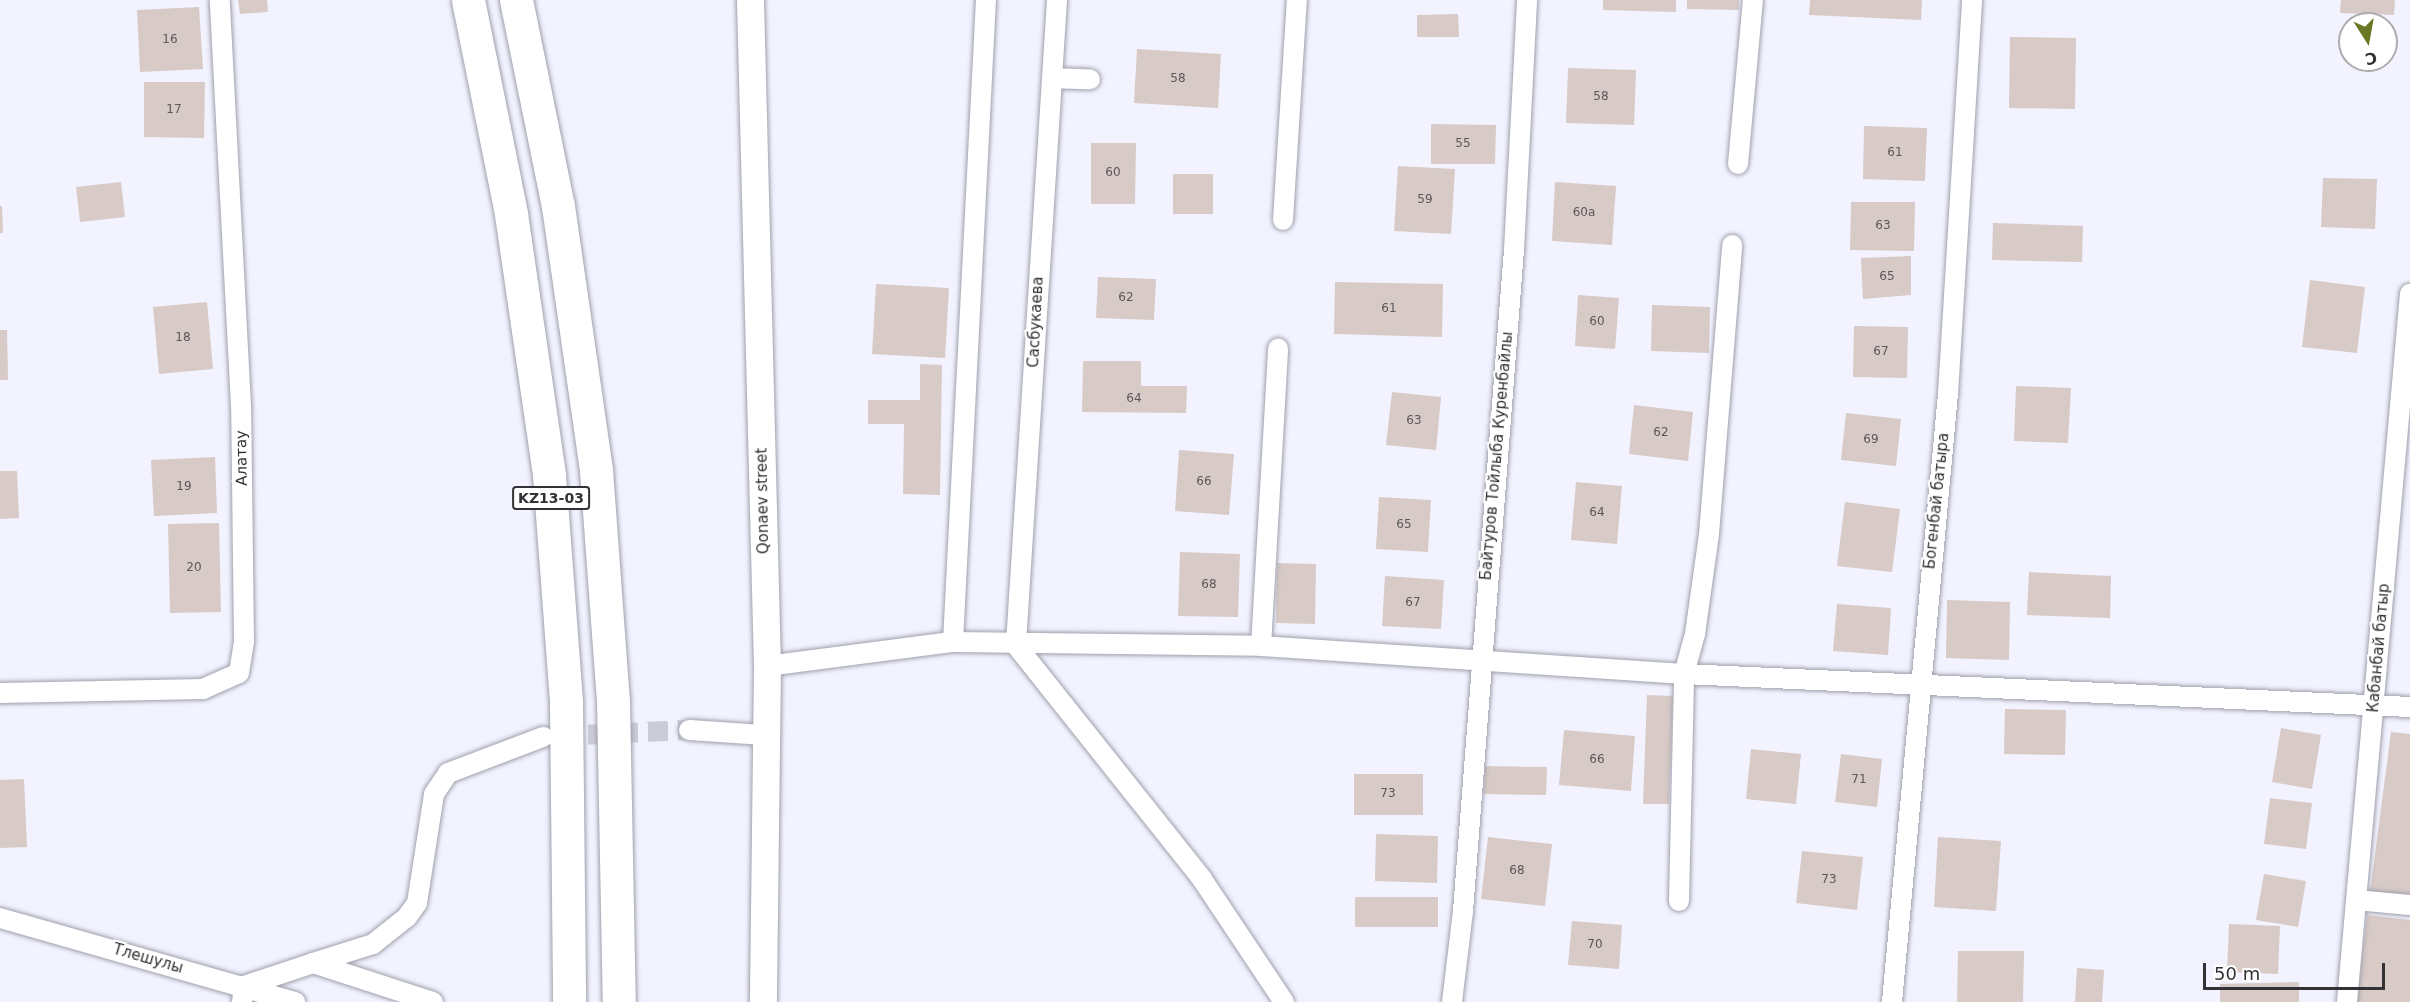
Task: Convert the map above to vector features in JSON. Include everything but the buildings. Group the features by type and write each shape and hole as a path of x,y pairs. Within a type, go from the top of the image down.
{"highway":[{"name":"KZ13-03","path":"468,0 512,214 549,475 566,703 569,1002"},
{"name":"KZ13-03","path":"516,0 558,206 596,470 614,700 619,1002"}],"main road":[{"name":"Qonaev street","path":"750,0 767,666 763,1002"}],"street":[{"name":"Алатау","path":"0,693 203,689 238,674 244,642 241,406 220,0"},
{"path":"953,642 986,0"},
{"name":"Сасбукаева","path":"1016,645 1057,0"},
{"path":"1283,220 1297,0"},
{"name":"Байтуров Тойлыба Куренбайлы","path":"1452,1002 1463,911 1480,657 1514,250 1527,0"},
{"path":"1738,164 1753,0"},
{"name":"Богенбай батыра","path":"1892,1002 1923,682 1958,276 1972,0"},
{"path":"1052,78 1090,79"},
{"path":"1679,901 1684,674 1695,634 1709,534 1732,244"},
{"name":"Кабанбай батыр","path":"2347,1002 2410,294"},
{"path":"1261,646 1278,348"},
{"path":"767,666 953,642 1016,645 1261,646 1480,657 1684,674 1923,682 2410,707"},
{"path":"1016,645 1202,879 1284,1002"},
{"path":"689,730 765,735"},
{"path":"243,994 313,963 373,944 407,917 417,903 434,794 448,773 543,737"},
{"path":"2356,900 2410,905"},
{"name":"Тлешулы","path":"0,918 243,994 295,1002"},
{"path":"313,963 433,1002"}],"tunnel":[{"path":"558,736 689,730"}]}
